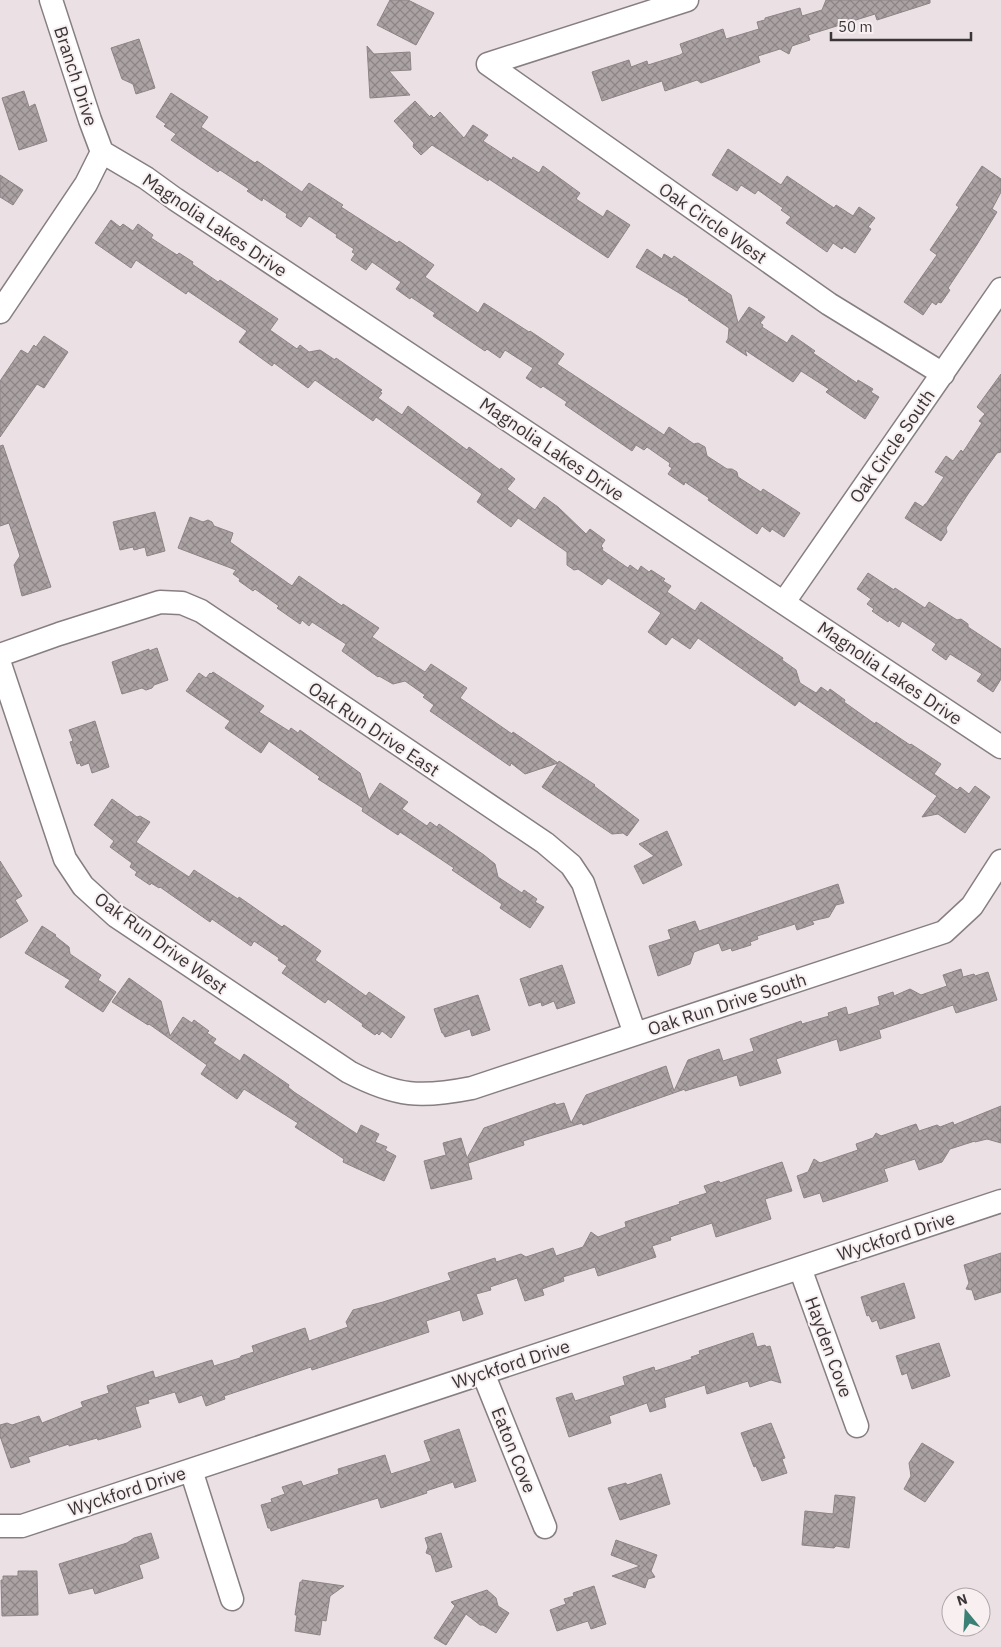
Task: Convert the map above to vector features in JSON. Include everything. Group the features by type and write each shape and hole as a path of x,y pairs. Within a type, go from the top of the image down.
{"street":[{"name":"Branch Drive","path":"51,0 102,152"},
{"name":"Oak Circle West","path":"687,0 488,64 829,304 943,374"},
{"path":"0,312 86,184 102,152"},
{"name":"Magnolia Lakes Drive","path":"102,152 146,178 1001,747"},
{"name":"Oak Circle South","path":"784,602 1001,289"},
{"name":"Oak Run Drive East","path":"0,655 160,602 182,603 201,611 545,843 571,865 582,883 635,1034"},
{"name":"Oak Run Drive West","path":"0,664 65,859 89,892 116,916 349,1072 388,1089 409,1094 421,1094"},
{"name":"Oak Run Drive South","path":"421,1094 442,1094 472,1088 944,932 972,906 1001,861"},
{"name":"Wyckford Drive","path":"11,1526 191,1470 1001,1201"},
{"name":"Hayden Cove","path":"800,1268 857,1426"},
{"name":"Eaton Cove","path":"483,1373 545,1527"},
{"path":"191,1470 232,1599"}],"building":[{"path":"390,0 408,0 434,13 416,45 377,25"},
{"path":"826,0 930,0 930,3 877,20 875,14 808,35 810,40 792,46 789,54 780,49 758,56 760,62 701,83 697,80 665,91 662,81 602,101 592,72 629,60 631,67 647,61 648,65 680,55 683,53 680,44 723,29 726,39 759,29 757,22 765,20 765,18 800,8 802,16 822,10"},
{"path":"139,39 155,88 136,94 133,84 122,79 111,48"},
{"path":"367,46 374,54 410,52 411,70 389,71 410,95 370,98"},
{"path":"24,91 29,107 35,104 47,141 19,150 2,98"},
{"path":"171,93 208,117 201,127 255,163 257,161 302,192 309,183 343,205 341,207 397,243 399,241 434,265 425,277 478,313 484,303 530,331 564,354 557,364 664,435 669,427 694,444 698,443 705,447 707,456 727,469 737,472 738,477 761,492 763,489 800,513 784,537 772,529 770,532 762,526 757,534 708,500 709,498 685,482 684,485 668,474 672,468 669,466 670,463 647,447 644,450 636,445 632,451 565,405 567,402 543,386 541,388 526,378 533,368 505,350 500,358 487,349 485,351 433,316 435,313 396,289 401,282 372,262 366,270 351,260 355,254 352,252 354,249 309,216 301,227 286,217 287,214 263,198 262,201 247,191 249,189 220,170 218,172 171,140 176,134 164,126 166,124 156,117"},
{"path":"415,101 430,117 431,115 434,118 440,112 464,138 473,125 488,135 483,141 512,160 513,157 539,173 543,166 580,193 576,199 603,217 607,210 630,225 608,258 489,179 488,181 432,145 421,155 413,147 414,143 394,121"},
{"path":"728,149 781,185 787,176 834,208 836,205 853,216 859,207 875,218 868,227 871,229 855,253 844,246 842,249 833,243 827,252 786,223 791,217 781,210 783,208 758,190 755,194 741,185 737,191 712,175"},
{"path":"982,166 1001,179 1001,192 992,209 997,212 948,288 950,290 941,303 938,302 936,305 932,302 923,315 904,302 937,255 930,250 959,207 956,205"},
{"path":"0,175 23,190 13,205 0,197"},
{"path":"111,220 120,227 123,224 133,231 138,224 153,235 151,238 177,255 179,253 218,282 220,280 278,319 270,330 297,349 300,345 309,352 320,350 335,360 336,358 382,390 378,398 402,415 408,406 467,450 469,447 500,470 501,468 515,479 507,489 535,510 544,497 558,507 586,534 590,529 605,540 601,546 602,550 628,568 630,565 638,571 641,566 649,572 651,570 665,579 663,581 671,586 667,592 695,611 701,602 783,658 782,660 796,670 800,683 816,693 821,687 828,692 830,689 845,700 844,702 875,724 876,722 941,764 934,774 957,790 960,787 969,794 975,786 990,797 965,833 938,814 922,817 937,796 799,701 795,706 698,638 690,649 672,637 666,645 648,632 661,613 608,578 602,585 578,569 574,570 567,565 567,552 518,518 511,527 477,502 482,494 376,417 373,421 315,380 308,388 274,363 272,366 239,342 247,331 188,291 186,294 136,260 131,268 95,243"},
{"path":"647,249 662,259 664,254 672,259 674,256 731,295 738,323 749,307 765,317 760,323 763,325 762,327 787,343 792,335 815,351 813,353 857,383 858,380 873,389 871,392 879,397 865,419 826,392 829,389 801,371 793,382 745,350 747,356 726,342 729,328 689,299 636,267"},
{"path":"44,336 68,352 44,388 37,384 0,437 0,381 21,350 28,354"},
{"path":"1001,374 1001,452 997,453 968,494 946,528 947,532 941,541 905,518 915,502 923,507 926,504 944,477 935,472 946,456 953,461 961,450 963,452 982,423 979,421 985,414 977,407"},
{"path":"3,445 51,587 22,596 14,565 20,556 9,523 0,526 0,446"},
{"path":"155,512 165,551 147,556 145,547 134,550 133,547 120,550 113,522"},
{"path":"190,517 203,522 208,520 214,526 233,533 230,542 292,586 299,576 342,606 343,604 379,628 372,637 425,672 431,664 467,688 460,698 558,763 525,774 511,763 510,766 430,711 434,705 423,697 425,695 405,681 393,684 378,677 342,651 346,644 312,622 309,626 302,620 300,624 255,589 253,591 239,581 240,579 233,574 236,570 178,548"},
{"path":"868,573 925,608 929,602 957,620 961,619 968,624 968,627 1001,649 1001,679 993,692 977,681 982,674 950,654 946,660 932,650 936,644 902,621 899,627 872,611 874,609 867,604 871,599 857,589"},
{"path":"157,648 168,680 146,690 142,688 122,694 112,662"},
{"path":"213,672 264,706 259,712 289,731 291,728 298,733 300,730 360,773 369,800 380,783 408,802 402,809 427,826 430,822 437,827 439,824 484,855 495,864 498,877 522,893 524,890 537,899 535,902 544,907 530,928 500,908 502,904 452,870 454,868 400,832 398,835 362,811 363,808 318,779 320,777 269,741 261,753 225,728 230,721 186,691 199,673 206,678"},
{"path":"95,721 109,767 92,773 89,763 81,766 80,763 77,764 70,742 73,741 69,730"},
{"path":"559,761 595,785 639,820 627,836 623,833 612,834 542,787"},
{"path":"112,799 137,817 140,816 150,822 136,842 189,877 194,870 238,899 239,897 282,927 284,925 321,951 315,960 366,996 369,992 405,1017 391,1038 382,1031 379,1035 377,1033 375,1035 328,999 325,1003 282,973 287,966 278,960 279,958 254,941 251,946 212,919 210,922 160,887 151,883 150,885 135,875 137,872 130,867 132,863 110,847 114,841 94,825"},
{"path":"667,831 682,865 643,884 634,866 654,856 639,844"},
{"path":"0,861 22,896 15,900 28,921 0,938"},
{"path":"838,884 844,903 836,905 829,917 812,921 814,924 797,930 795,924 757,936 758,939 750,942 751,945 732,951 731,948 722,951 719,943 694,952 690,964 658,976 649,946 671,939 668,930 695,921 699,931"},
{"path":"42,926 69,947 70,954 101,975 98,980 116,992 103,1012 65,987 70,980 25,953"},
{"path":"562,965 575,1003 557,1009 554,1001 542,1006 541,1002 529,1006 520,979"},
{"path":"961,969 963,977 988,972 997,1000 956,1013 953,1005 879,1030 881,1038 840,1051 837,1039 776,1059 781,1073 740,1086 737,1075 685,1091 685,1089 583,1125 582,1123 523,1141 524,1145 468,1163 472,1179 431,1189 424,1161 446,1155 443,1143 461,1138 467,1158 484,1128 555,1103 556,1105 564,1103 571,1123 586,1095 666,1066 674,1091 688,1060 719,1049 723,1061 754,1051 750,1039 801,1021 802,1024 829,1016 828,1013 846,1007 848,1015 880,1005 878,997 893,992 894,996 910,989 921,995 947,986 943,975"},
{"path":"129,978 161,1001 170,1036 183,1017 192,1023 194,1020 216,1039 213,1043 240,1061 244,1054 289,1085 288,1087 294,1092 357,1134 361,1125 379,1134 375,1142 387,1147 385,1150 396,1156 384,1181 343,1162 344,1159 295,1127 298,1123 244,1089 237,1099 201,1074 207,1065 149,1024 112,1002"},
{"path":"478,995 490,1030 472,1036 470,1029 445,1037 434,1009"},
{"path":"1001,1106 1001,1143 987,1139 950,1149 942,1162 919,1170 915,1159 884,1169 888,1181 823,1202 820,1193 804,1198 797,1176 808,1172 814,1159 820,1163 858,1150 856,1144 873,1138 876,1133 881,1136 916,1124 919,1131 937,1125 940,1127 953,1122 954,1125"},
{"path":"782,1162 792,1191 765,1199 771,1219 716,1237 712,1223 670,1237 671,1240 652,1246 656,1257 598,1276 595,1267 563,1277 564,1281 542,1289 544,1295 525,1301 517,1278 490,1287 491,1290 476,1294 483,1314 463,1321 460,1310 426,1321 429,1332 312,1370 311,1367 224,1396 225,1399 206,1406 202,1395 179,1403 175,1392 148,1400 149,1403 135,1407 141,1427 98,1440 97,1438 69,1446 69,1444 28,1457 30,1462 11,1468 0,1436 0,1425 7,1423 12,1425 39,1416 42,1423 83,1407 81,1402 109,1393 107,1386 153,1371 155,1378 212,1360 214,1366 254,1352 252,1346 305,1328 309,1341 348,1327 346,1322 353,1310 451,1280 448,1273 495,1258 496,1262 521,1254 526,1257 553,1248 556,1256 583,1247 591,1232 598,1237 626,1227 625,1222 707,1193 704,1186 719,1181 720,1183"},
{"path":"1001,1253 1001,1292 975,1300 972,1290 966,1289 969,1283 964,1265"},
{"path":"904,1283 915,1318 880,1329 877,1320 872,1322 869,1315 867,1316 861,1297"},
{"path":"753,1333 757,1347 770,1346 781,1383 771,1380 750,1387 748,1381 707,1394 705,1385 664,1398 666,1407 650,1412 647,1403 609,1416 611,1423 569,1437 556,1398 572,1393 575,1401 625,1385 623,1377 654,1367 655,1371 692,1359 691,1357 700,1354 699,1351"},
{"path":"939,1343 950,1376 912,1389 907,1373 902,1375 896,1356"},
{"path":"771,1423 785,1458 782,1459 787,1473 762,1481 756,1466 754,1467 741,1433"},
{"path":"459,1429 476,1481 455,1488 453,1482 426,1491 427,1493 381,1508 378,1498 271,1531 268,1528 261,1505 272,1502 271,1499 285,1494 282,1487 301,1481 303,1486 339,1474 338,1469 385,1455 391,1474 431,1461 424,1441"},
{"path":"922,1443 954,1462 925,1502 904,1489 911,1476 909,1463"},
{"path":"661,1474 670,1504 620,1520 608,1488 626,1483 627,1485"},
{"path":"835,1495 855,1497 849,1548 802,1545 805,1511 833,1514"},
{"path":"151,1533 159,1558 139,1565 143,1578 95,1594 93,1588 69,1594 59,1564 127,1543 134,1538"},
{"path":"441,1533 452,1567 436,1572 431,1555 426,1553 428,1547 425,1538"},
{"path":"616,1540 657,1555 651,1571 655,1577 648,1579 645,1588 612,1576 640,1566 611,1555"},
{"path":"18,1571 37,1571 38,1615 2,1616 1,1580 3,1580 3,1576 18,1576"},
{"path":"302,1580 344,1586 330,1596 326,1621 322,1620 320,1635 295,1631 297,1615 295,1615 300,1582"},
{"path":"594,1586 606,1624 591,1629 588,1621 557,1631 550,1610 566,1604 564,1599 574,1596 573,1593"},
{"path":"487,1590 496,1598 498,1606 509,1613 496,1633 480,1625 466,1614 446,1645 434,1638 455,1606 451,1602"}]}
